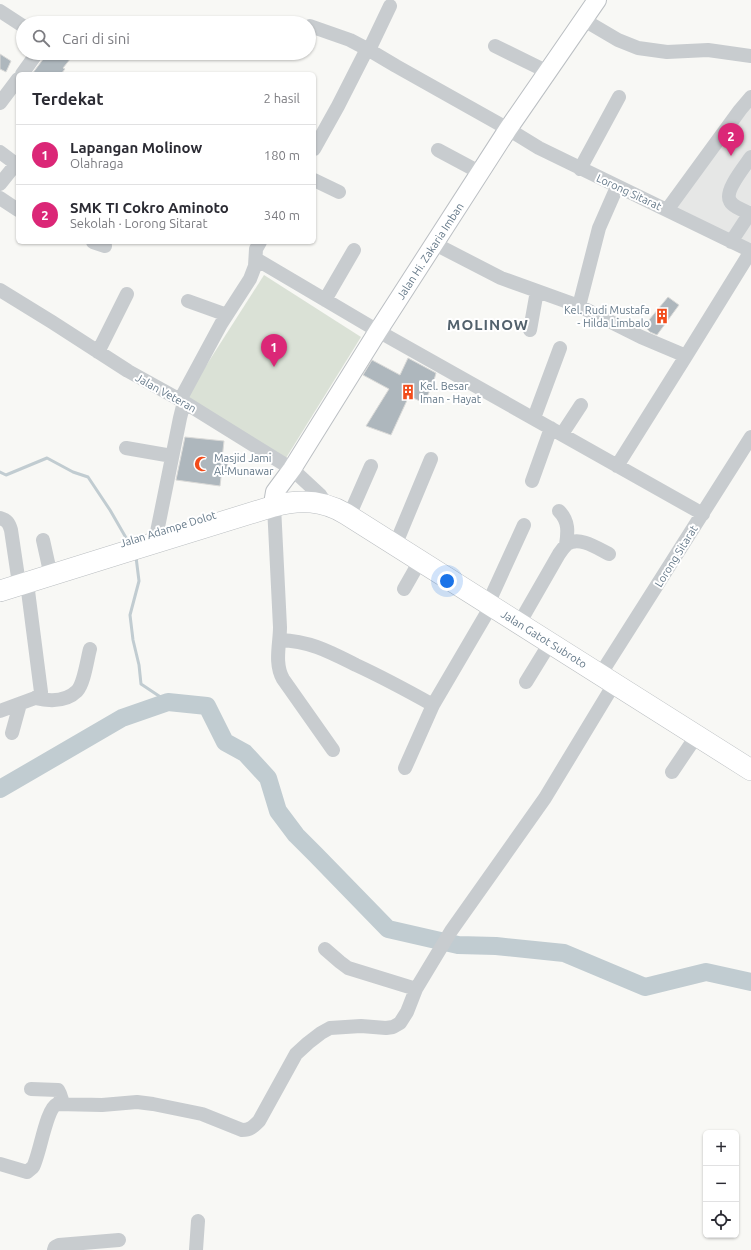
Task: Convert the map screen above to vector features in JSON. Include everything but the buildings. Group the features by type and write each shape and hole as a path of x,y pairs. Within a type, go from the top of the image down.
{"highway":[{"name":"Jalan Adampe Dolot","path":"0,592 15,581 49,567 274,502 283,504 306,502 335,503"},
{"name":"Jalan Gatot Subroto","path":"335,503 389,533 492,600 550,643 607,675 623,675 751,758"},
{"name":"Jalan Gatot Subroto","path":"389,533 420,561 492,600 524,615 607,675 751,770"},
{"name":"Jalan Adampe Dolot","path":"15,581 137,542"}],"main road":[{"name":"Jalan Hi. Zakaria Imban","path":"274,502 275,492 292,469 378,331 508,129 584,20 596,0"}],"street":[{"path":"316,145 390,6"},
{"path":"0,11 16,21"},
{"path":"584,20 618,40 638,48 667,52 708,50 751,56"},
{"name":"Lorong Sitarat","path":"316,28 350,40 368,49 540,148 580,169 751,251"},
{"path":"496,46 548,72"},
{"path":"23,72 32,60"},
{"path":"0,103 16,82"},
{"path":"580,169 618,97"},
{"path":"667,210 751,97"},
{"path":"438,150 481,173"},
{"path":"0,152 16,163"},
{"path":"732,242 750,214 733,205 729,200 728,193 751,157"},
{"path":"0,184 16,165"},
{"path":"316,181 339,192"},
{"path":"579,306 599,228 617,187"},
{"path":"0,198 16,209"},
{"path":"137,542 172,456 182,401 227,315 253,273 256,259 256,249 259,244"},
{"path":"435,244 500,278 579,306 641,337 686,356"},
{"path":"325,300 354,250"},
{"path":"618,466 751,251"},
{"path":"256,259 378,331 703,514"},
{"name":"Jalan Veteran","path":"0,290 128,372 182,401 292,469 335,503"},
{"path":"530,330 537,291"},
{"path":"98,352 127,294"},
{"path":"188,301 227,315"},
{"path":"534,418 560,348"},
{"path":"532,481 557,431 581,405"},
{"name":"Lorong Sitarat","path":"63,1103 90,1105 137,1102 153,1104 202,1114 242,1130 248,1130 259,1121 296,1054 308,1043 330,1028 361,1026 386,1028 394,1027 400,1023 407,1012 416,989 451,931 545,798 607,675 703,514 751,437"},
{"path":"126,448 172,456"},
{"path":"389,533 431,459"},
{"path":"335,503 371,466"},
{"path":"274,502 280,640 278,666 280,674 334,750"},
{"path":"559,511 564,516 567,525 568,534 566,545"},
{"path":"0,518 4,519 9,524 11,530 15,581 41,692 35,698 0,711"},
{"path":"405,768 433,705 492,600 524,525"},
{"path":"43,540 49,567"},
{"path":"524,615 559,554 566,545 573,541 581,542 608,554"},
{"path":"404,589 420,561"},
{"path":"280,640 298,641 318,646 433,705"},
{"path":"526,682 550,643"},
{"path":"35,698 46,701 56,700 68,697 77,691 81,683 90,649"},
{"path":"12,733 20,704"},
{"path":"672,772 697,735"},
{"path":"326,949 348,968 416,989"},
{"path":"0,1164 27,1172 30,1170 35,1164 52,1109 54,1105 63,1103 58,1090 31,1089"},
{"path":"196,1250 198,1221"},
{"path":"54,1250 54,1247 59,1244 119,1240"}],"shaded area":[{"path":"751,105 751,248 670,208"},
{"path":"264,275 361,337 286,458 186,397"}],"waterway":[{"path":"0,472 6,475 47,458 73,472 88,477 110,510 129,543"},
{"path":"136,557 139,581 130,615 141,684 168,702"},
{"path":"0,789 122,718 168,702 207,706 225,742 245,753 268,778 278,811 296,835 388,929 458,945 496,946 564,953 645,987 706,972 751,982"}],"place":[{"name":"SMK TI Cokro Aminoto","path":"731,156"},
{"name":"Kel. Rudi Mustafa - Hilda Limbalo","path":"662,316"},
{"name":"Lapangan Molinow","path":"274,367"},
{"name":"Kel. Besar Iman - Hayat","path":"408,392"},
{"name":"Masjid Jami Al-Munawar","path":"202,464"}],"district":[{"name":"MOLINOW","path":"488,325"}]}
